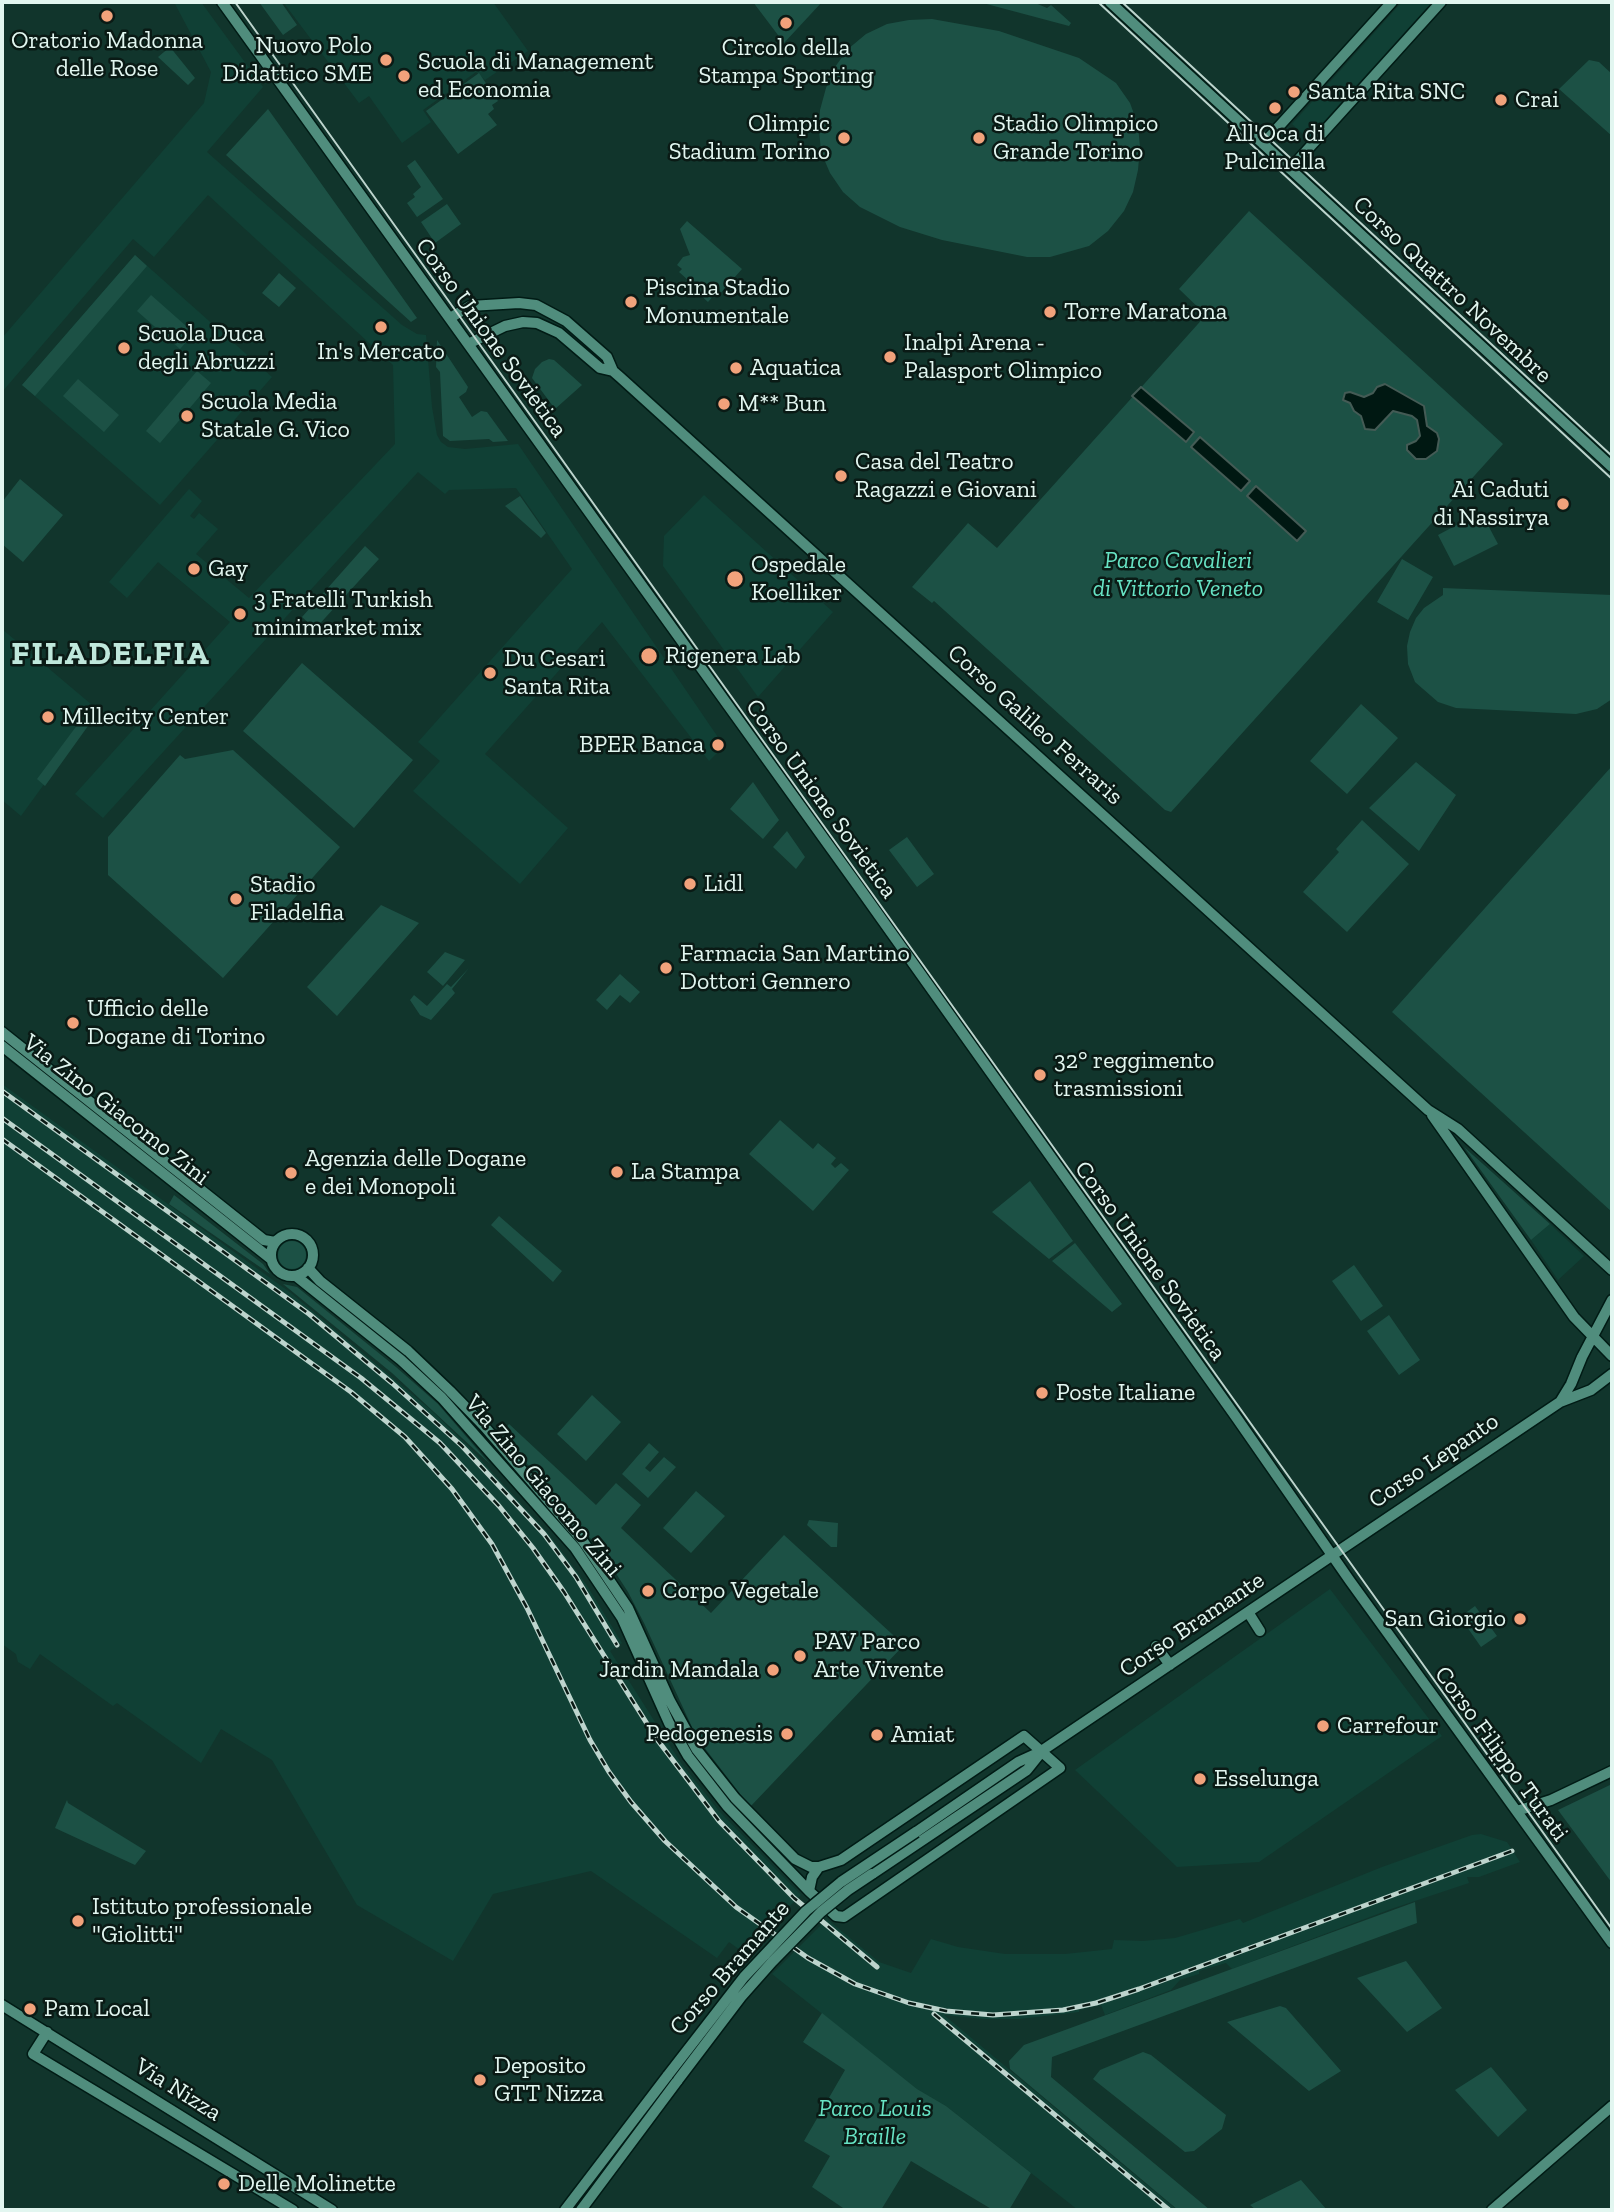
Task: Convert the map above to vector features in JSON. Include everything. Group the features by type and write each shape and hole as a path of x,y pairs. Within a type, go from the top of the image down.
{"main road":[{"name":"Corso Unione Sovietica","path":"222,2 858,886 1332,1556"},
{"name":"Corso Quattro Novembre","path":"1110,2 1612,467"},
{"path":"1263,144 1392,2"},
{"path":"1290,169 1441,2"},
{"path":"450,318 470,306 536,304 566,321 607,357 614,371"},
{"path":"468,344 513,323 537,323 559,333 600,368 614,371"},
{"name":"Corso Galileo Ferraris","path":"614,371 1428,1110 1458,1129 1612,1270"},
{"name":"Via Zino Giacomo Zini","path":"2,1032 264,1240 275,1242"},
{"name":"Via Zino Giacomo Zini","path":"2,1046 271,1259"},
{"name":"Corso Galileo Ferraris","path":"1428,1110 1574,1317 1612,1356"},
{"path":"288,1234 306,1239 313,1256 308,1268 296,1276 277,1271 271,1259 275,1242 288,1234"},
{"name":"Via Zino Giacomo Zini","path":"308,1268 320,1281 408,1351 450,1391 583,1541 634,1619 670,1701 697,1750 735,1798 795,1859 811,1867 819,1867"},
{"name":"Via Zino Giacomo Zini","path":"296,1276 401,1360 442,1398 575,1548 622,1618 664,1712 688,1756 727,1806 836,1916 844,1917 1060,1768 1040,1752"},
{"name":"Corso Lepanto","path":"1560,1402 1612,1300"},
{"name":"Corso Lepanto","path":"1332,1556 1560,1402 1601,1384 1612,1374"},
{"name":"Corso Bramante","path":"581,2210 744,1977 806,1911 841,1882 921,1835 1018,1762 1040,1752 1332,1556"},
{"name":"Corso Filippo Turati","path":"1332,1556 1612,1943"},
{"path":"1248,1612 1260,1631"},
{"path":"1156,1646 1170,1665"},
{"path":"809,1891 812,1877 819,1867 841,1860 1024,1736 1040,1752"},
{"path":"1517,1811 1543,1803 1612,1771"},
{"name":"Via Nizza","path":"2,2005 332,2210"},
{"name":"Via Nizza","path":"47,2032 33,2054 293,2210"},
{"name":"Corso Bramante","path":"565,2210 673,2078"},
{"path":"1492,2210 1612,2106"}],"shaded area":[{"path":"174,2 201,2 263,87 207,152 402,325 417,334 426,335 432,407 437,435 441,442 448,447 465,449 518,444 724,746 709,761 602,622 485,754 568,828 520,884 413,791 440,761 418,742 572,569 516,488 449,490 445,494 418,472 103,818 75,794 230,622 158,562 127,598 109,582 189,489 202,501 190,516 194,519 199,513 218,529 196,554 249,598 395,444 393,365 208,195 154,257 133,239 2,392 2,338 204,103 211,72"},
{"name":"Scuola di Management ed Economia","path":"283,2 493,2 528,51 485,80 476,72 423,110 431,122 402,143 369,96 359,103"},
{"path":"1402,2 1432,2 1308,139 1292,124"},
{"path":"135,255 272,377 160,505 22,385"},
{"name":"Ospedale Koelliker","path":"704,495 833,612 758,697 663,566 664,536"},
{"name":"Millecity Center","path":"2,629 98,710 21,816 2,800"},
{"path":"2,1084 291,1293 431,1410 548,1533 586,1584 622,1643 610,1651 681,1763 720,1812 801,1895 743,1952 729,1942 717,1958 591,1871 493,1894 453,1961 357,1905 272,1760 221,1729 201,1763 117,1703 113,1706 40,1654 30,1669 18,1662 16,1654 2,1644"},
{"path":"1550,1224 1584,1256 1558,1280 1531,1240"},
{"path":"1330,1589 1442,1736 1259,1862 1177,1867 1075,1770"},
{"path":"1481,1834 1507,1842 1520,1862 1479,1877 1467,1877 1469,1883 1391,1909 1232,1969 1226,1963 1199,1971 1199,1974 1180,1980 1171,1990 1105,2015 1101,2005 1079,2012 1019,2019 944,2015 1177,2210 1078,2210 946,2106 917,2089 772,1974 827,1919 879,1962 911,1973 931,1939 958,1947 1005,1954 1065,1954 1112,1949 1114,1940 1175,1938 1240,1919 1243,1923 1382,1867"}],"green space":[{"path":"259,2 281,2 297,25 283,35"},
{"name":"Circolo della Stampa Sporting","path":"753,2 822,2 784,43"},
{"path":"979,2 1033,2 1047,8 1051,5 1071,23 1069,26"},
{"name":"Stadio Olimpico Grande Torino","path":"932,19 999,31 1079,58 1116,83 1130,103 1138,125 1140,147 1133,192 1124,211 1108,231 1089,246 1050,257 1027,257 942,240 900,227 860,207 843,192 830,173 821,152 819,129 820,110 835,67 848,49 866,34 887,24"},
{"path":"170,47 195,78 188,85 158,57"},
{"path":"1589,60 1599,62 1612,74 1612,136 1559,89"},
{"path":"479,73 498,101 492,105 494,109 488,114 497,125 458,154 426,111"},
{"path":"268,109 417,318 411,322 226,155"},
{"path":"415,160 443,199 417,217 407,203 421,187 407,166"},
{"path":"447,204 461,224 435,243 421,222"},
{"name":"Parco Cavalieri di Vittorio Veneto","path":"1249,211 1503,444 1171,812 1165,810 934,601 932,603 912,587 968,523 997,548 1206,315 1179,289"},
{"path":"687,221 742,269 718,296 715,294 708,302 679,272 682,269 677,265 683,257 690,255 680,229"},
{"path":"135,255 147,266 35,396 22,385"},
{"path":"279,273 296,288 279,307 262,293"},
{"path":"151,295 194,333 180,349 137,311"},
{"path":"437,340 468,387 459,397 472,417 481,411 487,412 508,441 450,441 443,436 440,372 436,367"},
{"path":"549,359 554,360 582,385 555,409 532,378 535,369"},
{"path":"197,371 211,383 160,443 146,431"},
{"path":"78,379 119,415 104,432 63,396"},
{"path":"20,479 63,515 23,562 2,544 2,502"},
{"path":"520,496 546,533 541,538 505,506"},
{"path":"1481,512 1498,544 1454,566 1438,535"},
{"path":"365,546 379,559 315,629 302,617"},
{"path":"1402,559 1433,577 1408,620 1377,602"},
{"path":"1443,588 1612,595 1612,699 1597,709 1576,714 1456,708 1438,702 1415,682 1408,664 1407,646 1416,618 1424,608 1443,595"},
{"path":"302,663 413,760 354,828 243,731"},
{"path":"1361,704 1398,738 1347,794 1310,761"},
{"path":"81,720 88,726 45,786 37,779"},
{"name":"Stadio Filadelfia","path":"233,750 340,847 223,978 108,875 108,837 180,755 185,759"},
{"path":"1416,762 1456,795 1419,851 1369,808"},
{"path":"1612,766 1612,1212 1392,1012"},
{"path":"753,782 779,820 763,839 730,809"},
{"path":"1362,820 1409,864 1347,932 1303,892 1339,852 1336,849"},
{"path":"787,831 805,857 796,869 773,847"},
{"path":"907,837 934,874 917,887 889,850"},
{"path":"381,905 419,923 337,1016 307,987"},
{"path":"445,952 465,960 443,986 427,972"},
{"path":"469,968 452,989 455,993 431,1020 420,1015 410,1000 414,995 427,1006 447,984 451,987"},
{"path":"620,974 640,992 630,1003 620,995 607,1010 596,1000"},
{"path":"780,1120 813,1149 818,1143 836,1158 831,1164 835,1168 841,1163 849,1170 813,1211 749,1154"},
{"path":"1464,1147 1550,1224 1531,1240"},
{"path":"1030,1181 1073,1241 1049,1259 992,1212"},
{"path":"174,1195 263,1264 270,1274 169,1204"},
{"path":"499,1216 562,1271 553,1282 491,1225"},
{"path":"292,1241 302,1245 306,1255 302,1265 292,1269 282,1265 278,1255 282,1245"},
{"path":"1075,1243 1122,1304 1112,1312 1052,1261"},
{"path":"1354,1265 1383,1306 1361,1321 1332,1281"},
{"path":"283,1284 297,1287 396,1367 438,1404 490,1464 392,1373"},
{"path":"1389,1315 1420,1360 1399,1375 1367,1331"},
{"path":"592,1395 621,1422 586,1461 557,1434"},
{"path":"509,1424 596,1505 616,1483 641,1505 621,1528 711,1613 784,1535 904,1645 750,1807 697,1738 644,1623 602,1552 501,1433"},
{"path":"649,1443 659,1452 645,1468 650,1472 664,1457 676,1467 648,1498 622,1474"},
{"path":"696,1491 725,1516 691,1553 663,1528"},
{"path":"809,1520 838,1523 837,1547 831,1547 807,1525"},
{"path":"1475,1606 1497,1636 1481,1647 1460,1617"},
{"path":"1612,1784 1612,1883 1558,1810"},
{"path":"67,1800 146,1851 135,1865 55,1828"},
{"path":"1415,1902 1417,1923 1052,2057 1051,2077 1210,2210 1178,2210 1010,2069 1009,2061 1024,2045"},
{"path":"1406,1961 1442,2008 1407,2032 1357,1978"},
{"path":"1280,2006 1286,2008 1341,2071 1309,2091 1227,2022"},
{"name":"Parco Louis Braille","path":"822,2013 917,2089 946,2106 1031,2173 1009,2210 993,2210 911,2161 881,2210 846,2210 812,2187 830,2156 804,2141 845,2070 803,2042"},
{"path":"1143,2052 1151,2055 1226,2115 1222,2129 1194,2151 1185,2152 1093,2079 1100,2070"},
{"path":"1491,2067 1527,2110 1498,2137 1455,2090"},
{"path":"1301,2180 1327,2210 1256,2210 1250,2205"}],"water":[{"path":"1385,384 1424,406 1427,426 1437,433 1439,439 1437,451 1426,459 1416,459 1407,450 1407,445 1420,436 1417,420 1412,416 1393,411 1375,430 1365,429 1361,416 1354,411 1350,403 1343,400 1345,393 1364,397"},
{"path":"1141,387 1194,432 1186,442 1132,396"},
{"path":"1200,437 1250,481 1241,491 1191,447"},
{"path":"1256,486 1306,531 1297,541 1247,496"}],"tram line":[{"path":"235,2 1612,1929"},
{"path":"1098,2 1612,479"},
{"path":"1122,2 1612,456"}],"railway":[{"path":"2,1091 309,1314 462,1446 544,1534 576,1577 617,1645"},
{"path":"2,1118 361,1378 440,1443 499,1506 533,1548 564,1592 656,1738 719,1821 794,1898 877,1967"},
{"path":"2,1139 351,1392 405,1437 452,1489 492,1544 527,1608 590,1740 631,1802 665,1841 736,1907 808,1958 855,1984 909,2003 946,2011 993,2015 1063,2010 1139,1989 1512,1851"},
{"path":"934,2014 1169,2210"}],"place":[{"name":"Oratorio Madonna delle Rose","path":"107,16"},
{"name":"Circolo della Stampa Sporting","path":"786,23"},
{"name":"Nuovo Polo Didattico SME","path":"386,60"},
{"name":"Scuola di Management ed Economia","path":"404,76"},
{"name":"Santa Rita SNC","path":"1294,92"},
{"name":"Crai","path":"1501,100"},
{"name":"All'Oca di Pulcinella","path":"1275,108"},
{"name":"Olimpic Stadium Torino","path":"844,138"},
{"name":"Stadio Olimpico Grande Torino","path":"979,138"},
{"name":"Piscina Stadio Monumentale","path":"631,302"},
{"name":"Torre Maratona","path":"1050,312"},
{"name":"In's Mercato","path":"381,327"},
{"name":"Scuola Duca degli Abruzzi","path":"124,348"},
{"name":"Inalpi Arena - Palasport Olimpico","path":"890,357"},
{"name":"Aquatica","path":"736,368"},
{"name":"M** Bun","path":"724,404"},
{"name":"Scuola Media Statale G. Vico","path":"187,416"},
{"name":"Casa del Teatro Ragazzi e Giovani","path":"841,476"},
{"name":"Ai Caduti di Nassirya","path":"1563,504"},
{"name":"Gay","path":"194,569"},
{"name":"Ospedale Koelliker","path":"735,579"},
{"name":"3 Fratelli Turkish minimarket mix","path":"240,614"},
{"name":"Rigenera Lab","path":"649,656"},
{"name":"Du Cesari Santa Rita","path":"490,673"},
{"name":"Millecity Center","path":"48,717"},
{"name":"BPER Banca","path":"718,745"},
{"name":"Lidl","path":"690,884"},
{"name":"Stadio Filadelfia","path":"236,899"},
{"name":"Farmacia San Martino Dottori Gennero","path":"666,968"},
{"name":"Ufficio delle Dogane di Torino","path":"73,1023"},
{"name":"32° reggimento trasmissioni","path":"1040,1075"},
{"name":"La Stampa","path":"617,1172"},
{"name":"Agenzia delle Dogane e dei Monopoli","path":"291,1173"},
{"name":"Poste Italiane","path":"1042,1393"},
{"name":"Corpo Vegetale","path":"648,1591"},
{"name":"San Giorgio","path":"1520,1619"},
{"name":"PAV Parco Arte Vivente","path":"800,1656"},
{"name":"Jardin Mandala","path":"773,1670"},
{"name":"Carrefour","path":"1323,1726"},
{"name":"Pedogenesis","path":"787,1734"},
{"name":"Amiat","path":"877,1735"},
{"name":"Esselunga","path":"1200,1779"},
{"name":"Istituto professionale \"Giolitti\"","path":"78,1921"},
{"name":"Pam Local","path":"30,2009"},
{"name":"Deposito GTT Nizza","path":"480,2080"},
{"name":"Delle Molinette","path":"224,2184"}],"district":[{"name":"FILADELFIA","path":"111,655"}]}
